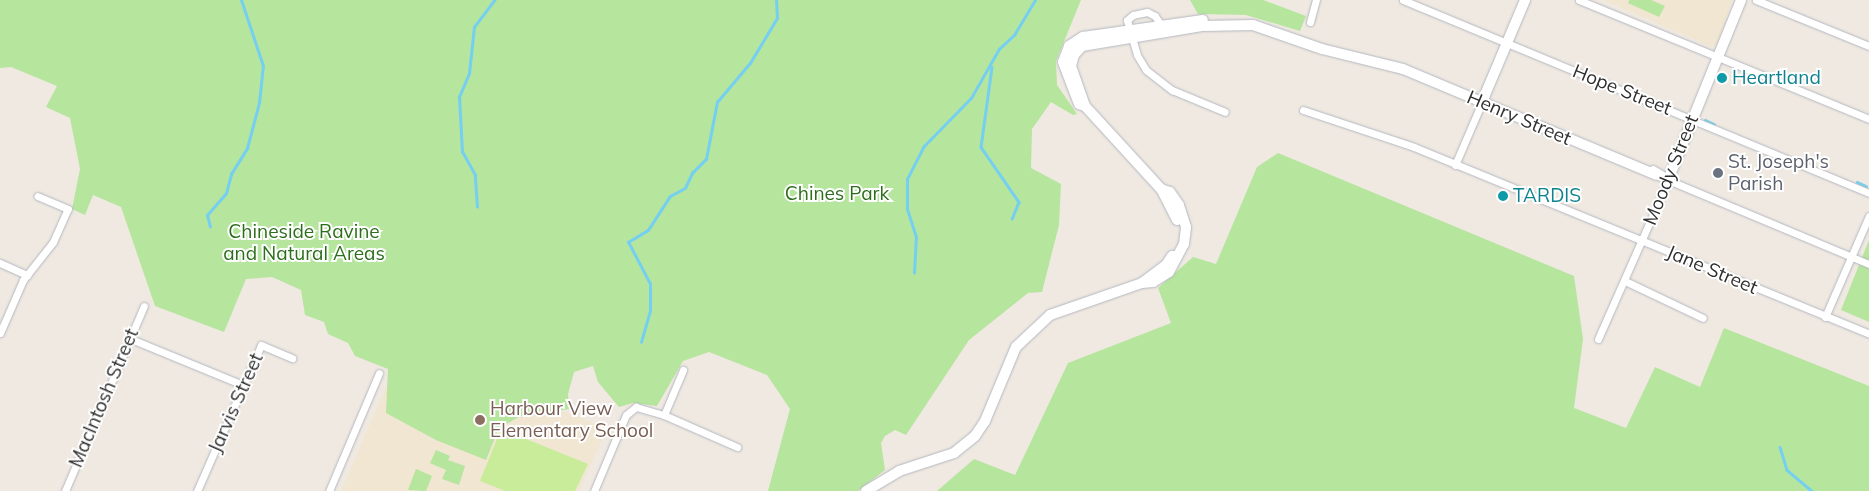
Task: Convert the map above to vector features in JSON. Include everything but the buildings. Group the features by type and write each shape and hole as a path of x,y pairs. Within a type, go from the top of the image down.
{"street":[{"path":"1310,22 1316,0"},
{"name":"Hope Street","path":"1403,0 1869,193"},
{"path":"1455,165 1525,0"},
{"path":"1579,0 1869,119"},
{"name":"Moody Street","path":"1598,339 1642,242 1741,0"},
{"path":"1756,0 1869,46"},
{"path":"1161,25 1155,16 1147,12 1130,17 1126,24 1141,62 1156,80 1172,90 1224,112"},
{"name":"Henry Street","path":"1130,34 1161,25 1206,20 1231,20 1237,24 1276,32 1322,49 1326,54 1353,62 1371,65 1376,62 1394,66 1679,185 1686,185 1687,188 1852,255 1869,264"},
{"path":"866,491 889,475 941,456 947,456 981,429 985,415 1016,347 1048,318 1142,283 1153,282 1169,272 1184,244 1186,227 1179,204 1170,192 1161,189 1085,106 1072,72 1076,52 1094,42 1130,34 1237,24"},
{"name":"Jane Street","path":"1303,110 1414,147 1869,334"},
{"path":"0,333 27,275 56,238 68,209 38,196"},
{"path":"1825,317 1869,216"},
{"path":"0,263 27,275"},
{"path":"1625,281 1703,318"},
{"name":"MacIntosh Street","path":"65,491 144,306"},
{"path":"131,339 243,385"},
{"name":"Jarvis Street","path":"198,491 261,345 292,358"},
{"path":"664,415 684,370"},
{"path":"328,491 379,373"},
{"path":"594,491 626,415 636,408 664,415 737,447"}],"shaded area":[{"path":"1603,0 1732,0 1719,41 1712,47"},
{"name":"Harbour View Elementary School","path":"402,351 607,428 579,491 341,491"}],"green space":[{"name":"Chines Park","path":"0,0 1081,0 1056,61 1057,85 1077,114 1073,115 1051,102 1032,129 1031,168 1061,184 1059,225 1042,292 1028,293 969,340 906,435 895,430 885,436 881,443 885,470 858,491 768,491 790,409 767,375 709,352 683,361 657,406 633,403 619,407 598,382 593,366 574,372 568,394 569,409 519,417 499,428 486,460 436,440 386,413 388,369 355,356 348,343 328,334 324,322 305,315 301,290 272,277 246,279 224,332 155,306 121,207 93,195 85,215 72,209 80,169 70,118 46,107 57,86 11,67 0,68"},
{"path":"1190,0 1263,0 1306,16 1300,31 1246,15 1198,14"},
{"path":"1629,0 1651,0 1665,6 1659,17 1628,3"},
{"path":"1278,153 1574,276 1583,339 1574,408 1626,428 1655,367 1700,387 1724,328 1869,386 1869,491 937,491 974,459 1015,475 1068,363 1171,323 1158,288 1193,257 1216,264 1257,167"},
{"path":"1869,240 1869,322 1841,310"},
{"path":"501,429 588,464 575,491 505,491 480,481"},
{"path":"436,450 450,456 448,460 465,466 459,485 442,479 446,470 430,463"},
{"path":"416,469 432,476 426,491 408,490"}],"waterway":[{"path":"210,227 207,215 226,193 231,174 247,148 259,103 263,66 241,0"},
{"path":"477,207 475,175 462,152 459,97 469,73 474,27 494,0"},
{"path":"641,342 650,311 650,284 628,242 648,230 670,196 685,188 692,173 706,159 717,102 750,63 777,18 776,0"},
{"path":"914,273 916,237 907,209 907,179 923,147 971,98 999,49 1014,35 1035,0"},
{"path":"992,67 981,147 1019,202 1012,219"},
{"path":"1705,120 1714,124"},
{"path":"1857,182 1866,186"},
{"path":"1780,447 1787,470 1812,491"}],"place":[{"name":"Heartland","path":"1722,78"},
{"name":"St. Joseph's Parish","path":"1718,173"},
{"name":"TARDIS","path":"1503,196"},
{"name":"Harbour View Elementary School","path":"480,420"}],"park label":[{"name":"Chineside Ravine and Natural Areas","path":"304,243"}]}
